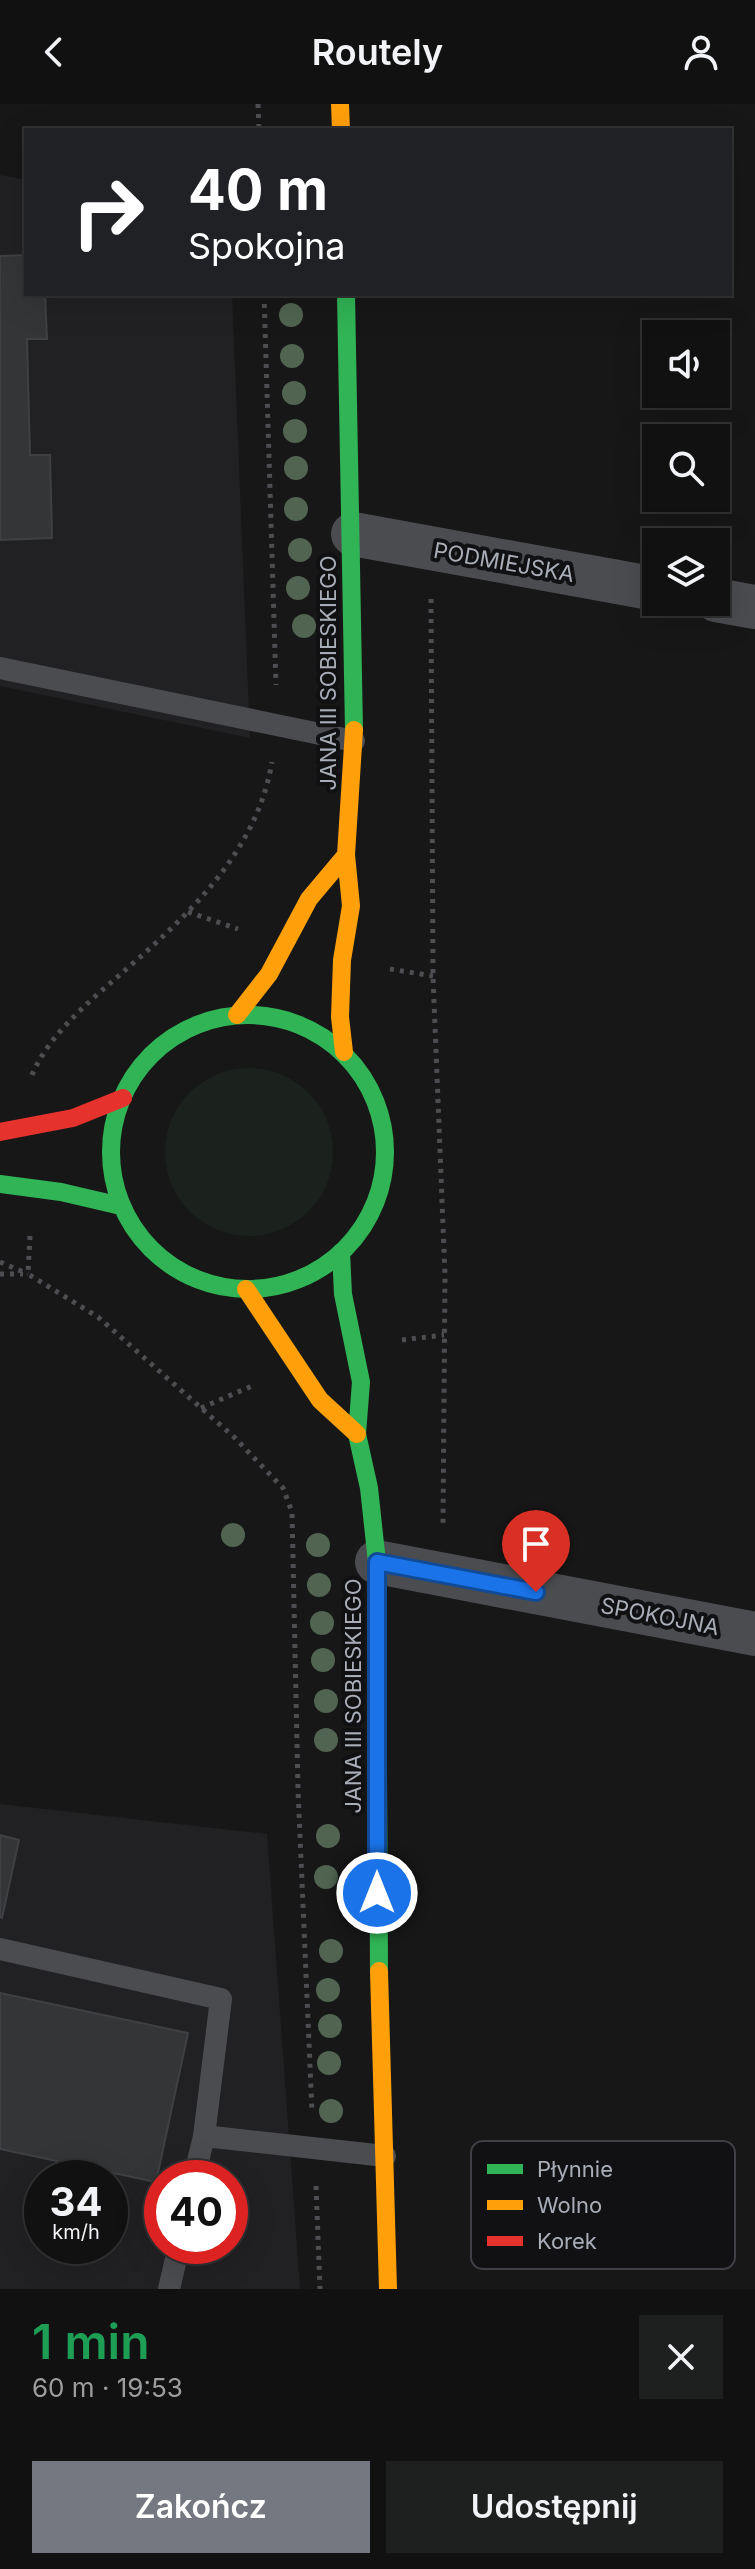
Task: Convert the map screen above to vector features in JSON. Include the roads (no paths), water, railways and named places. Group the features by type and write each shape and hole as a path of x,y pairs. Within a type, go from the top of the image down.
{"street":[{"path":"340,104 341,128"},
{"name":"JANA III SOBIESKIEGO","path":"344,1052 340,1017 341,974 351,894 346,855 354,741 353,534 346,296"},
{"name":"PODMIEJSKA","path":"353,534 642,587"},
{"path":"730,603 755,607"},
{"path":"237,1015 269,974 309,899 346,855"},
{"path":"237,1015 289,1021 313,1031 344,1052 374,1098 383,1131 384,1164 373,1206 363,1226 341,1252 321,1268 297,1279 272,1287 246,1289 219,1286 169,1264 148,1246 121,1206 111,1152 113,1127 131,1080 166,1042 187,1029 237,1015"},
{"path":"0,1132 95,1111 123,1098"},
{"path":"0,1184 121,1206"},
{"name":"JANA III SOBIESKIEGO","path":"341,1252 343,1294 361,1382 357,1434 369,1488 377,1562 377,1893 388,2289"},
{"path":"246,1289 320,1400 357,1434"},
{"name":"SPOKOJNA","path":"377,1562 755,1634"}],"lane":[{"path":"0,668 277,728 354,741"},
{"path":"0,1949 221,1999 198,2160"},
{"path":"204,2136 385,2156"},
{"path":"169,2289 175,2264"}]}
